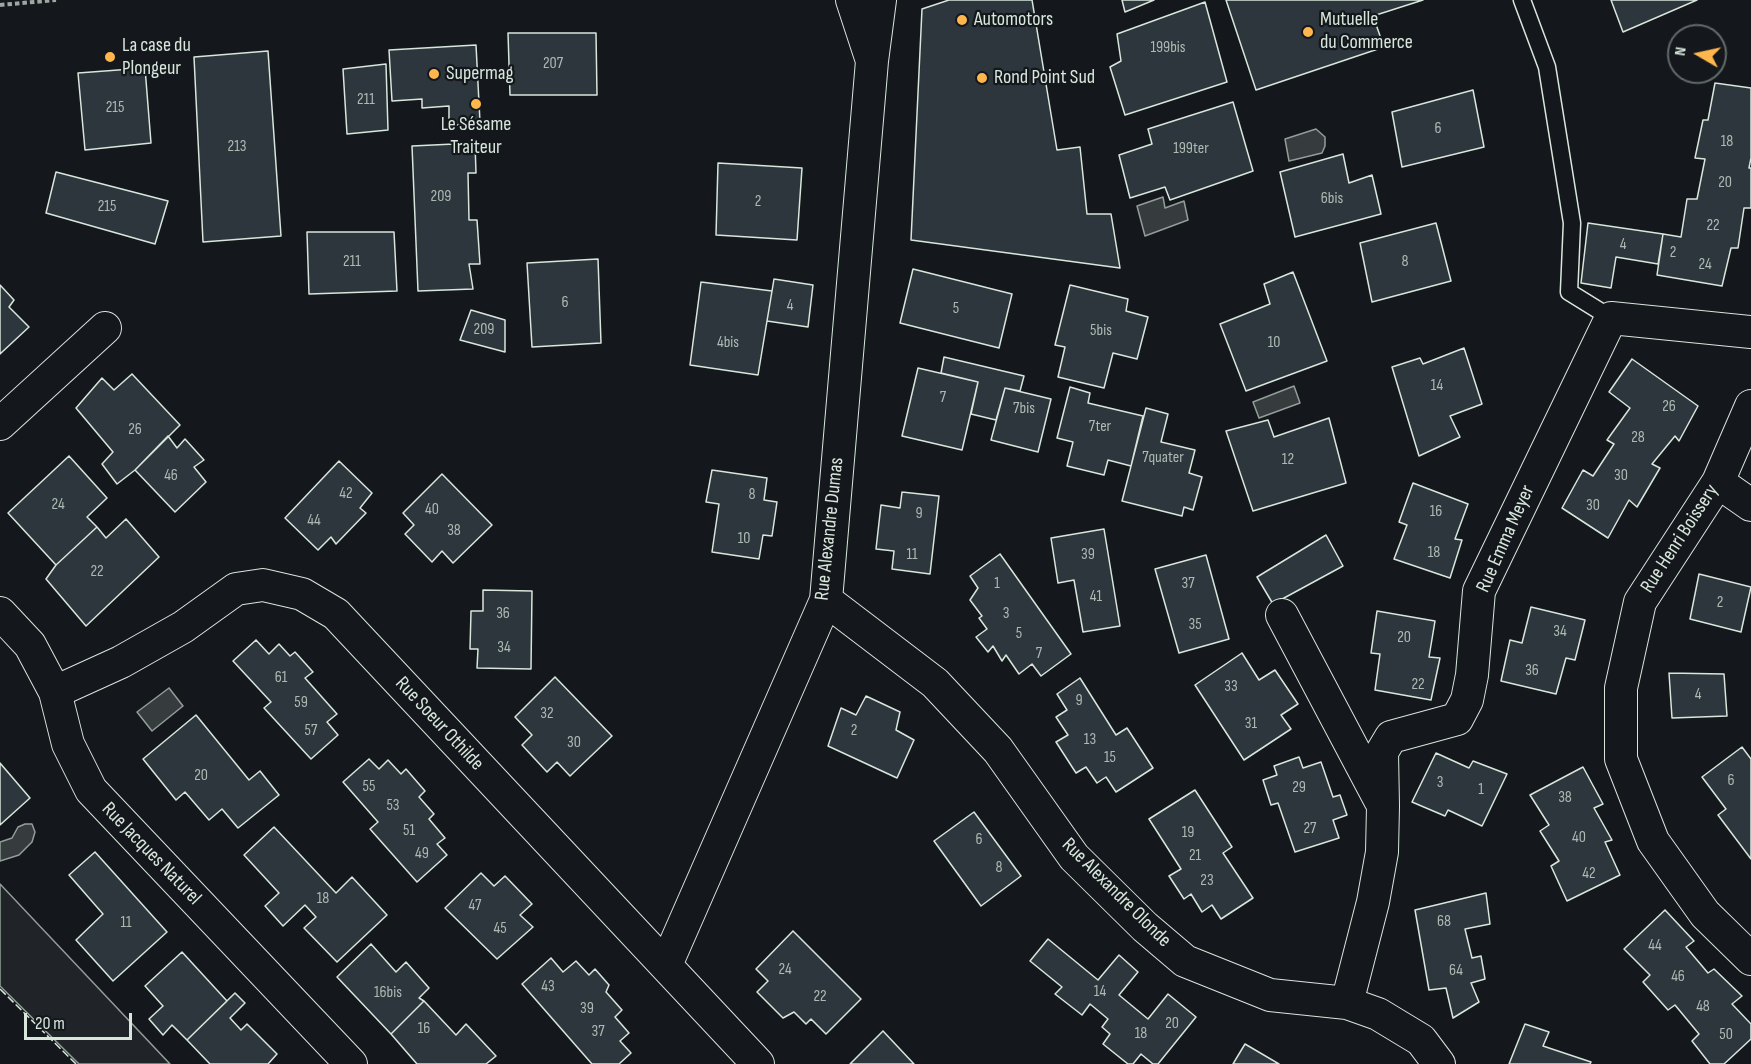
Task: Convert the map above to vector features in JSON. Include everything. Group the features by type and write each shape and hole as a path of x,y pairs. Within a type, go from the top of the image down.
{"street":[{"name":"Rue Alexandre Dumas","path":"852,0 872,61"},
{"name":"Rue Alexandre Dumas","path":"666,965 826,600 872,61 880,0"},
{"path":"1611,318 1751,332"},
{"name":"Rue Emma Meyer","path":"1347,1003 1374,902 1382,852 1382,752 1390,737 1457,719 1467,700 1472,675 1479,591 1611,318"},
{"path":"0,424 105,328"},
{"name":"Rue Henri Boissery","path":"1751,406 1718,482 1640,602 1620,688 1621,759 1653,841 1705,914 1751,959"},
{"path":"1718,482 1751,505"},
{"name":"Rue Soeur Othilde","path":"56,692 121,662 183,627 236,589 263,585 302,594 336,614 758,1064"},
{"name":"Rue Alexandre Olonde","path":"826,600 935,683 998,750 1074,857 1145,927 1185,961 1270,995 1347,1003 1378,1014 1421,1040 1439,1064"},
{"name":"Rue Jacques Naturel","path":"0,613 30,645 56,692 68,744 91,790 351,1064"},
{"path":"1282,615 1383,806"}],"lane":[{"path":"1522,0 1547,67 1572,223 1569,291 1611,318"}],"path":[{"path":"0,5 56,0"}],"shaded area":[{"path":"1316,129 1325,137 1322,153 1289,161 1285,139"},
{"path":"1163,197 1165,208 1184,201 1188,220 1145,236 1137,206"},
{"path":"1294,386 1300,403 1259,418 1253,402"},
{"path":"169,688 183,706 152,731 137,712"},
{"path":"32,824 35,832 32,842 19,855 0,861 0,842 12,838 18,827"},
{"path":"0,884 170,1064 79,1064 0,986"}],"building":[{"name":"Rond Point Sud","path":"949,0 1032,0 1057,150 1080,147 1087,214 1111,214 1120,268 911,240 922,9"},
{"path":"1122,0 1154,0 1125,12"},
{"name":"Mutuelle du Commerce","path":"1226,0 1423,0 1373,16 1384,47 1256,90"},
{"path":"1611,0 1697,0 1623,32"},
{"path":"1205,2 1227,82 1125,115 1110,67 1121,61 1117,34"},
{"path":"508,33 596,33 597,95 510,95"},
{"name":"Supermag","path":"476,45 480,122 449,126 449,106 422,108 422,99 392,101 389,50"},
{"path":"268,51 281,236 203,242 194,57"},
{"path":"386,64 388,130 347,134 343,69"},
{"path":"145,68 151,143 85,150 78,73"},
{"path":"1715,84 1751,88 1749,168 1751,168 1751,208 1744,208 1738,248 1731,248 1722,286 1657,275 1663,234 1681,237 1687,199 1697,199 1705,159 1695,158 1703,120 1708,120"},
{"path":"1473,90 1484,147 1402,167 1392,112"},
{"path":"1233,102 1253,171 1170,200 1165,187 1130,198 1119,155 1152,144 1148,129"},
{"path":"475,143 476,173 468,173 469,220 477,220 480,264 469,264 473,289 418,291 412,146"},
{"path":"1343,154 1349,183 1372,175 1381,214 1295,237 1280,172"},
{"path":"718,163 802,168 797,240 716,235"},
{"path":"56,172 168,201 155,244 46,213"},
{"path":"1436,223 1451,281 1372,302 1360,243"},
{"path":"1588,223 1663,234 1658,264 1616,257 1611,288 1581,283"},
{"path":"307,232 394,232 397,291 309,294"},
{"path":"598,259 601,343 532,347 527,263"},
{"path":"913,269 1012,294 999,348 900,323"},
{"path":"1293,272 1327,361 1246,391 1220,324 1270,304 1264,284"},
{"path":"774,279 813,285 808,327 767,321"},
{"path":"701,282 772,291 758,375 690,365"},
{"path":"0,285 14,300 9,307 29,327 0,354"},
{"path":"1070,285 1128,299 1126,311 1148,317 1137,359 1113,353 1104,388 1058,377 1065,347 1055,345"},
{"path":"471,310 505,320 505,352 460,340"},
{"path":"1464,348 1482,404 1450,416 1460,437 1419,456 1392,367 1420,358 1423,364"},
{"path":"944,357 1024,376 1020,391 1005,388 996,420 971,414 978,382 941,373"},
{"path":"1632,359 1698,406 1679,441 1675,436 1652,464 1660,468 1637,507 1629,500 1608,538 1562,508 1583,470 1593,476 1614,444 1607,440 1630,408 1609,392"},
{"path":"918,368 978,382 962,450 902,436"},
{"path":"132,374 180,425 135,470 117,484 102,464 113,452 76,408 102,378 114,390"},
{"path":"1070,387 1090,393 1088,403 1143,416 1131,466 1108,460 1104,475 1067,466 1073,442 1057,438"},
{"path":"1005,388 1051,399 1038,452 991,440"},
{"path":"1146,408 1168,414 1161,442 1195,450 1189,473 1202,477 1193,510 1184,507 1182,516 1122,501"},
{"path":"1329,418 1346,483 1253,511 1226,431 1268,420 1274,437"},
{"path":"168,436 177,448 185,439 204,460 194,467 206,482 175,512 135,470"},
{"path":"69,456 107,498 87,517 97,527 56,565 8,513"},
{"path":"339,461 372,493 360,508 366,513 336,544 331,537 318,550 285,518"},
{"path":"712,470 767,478 764,500 777,502 772,536 763,535 759,559 712,552 719,504 706,502"},
{"path":"442,474 492,525 453,563 442,551 432,562 405,534 414,525 403,513"},
{"path":"1413,483 1468,504 1455,539 1462,540 1450,578 1394,559 1407,525 1399,522"},
{"path":"902,492 939,496 930,574 892,569 894,551 876,549 881,505 900,508"},
{"path":"126,519 159,557 86,626 46,579 56,565 97,527 106,538"},
{"path":"1104,529 1120,626 1083,632 1074,580 1058,583 1051,538"},
{"path":"1326,535 1343,566 1273,604 1257,577"},
{"path":"1000,554 1071,654 1041,676 1032,664 1019,674 1006,655 1002,661 993,646 988,652 976,637 987,629 979,618 982,616 970,600 978,588 970,576"},
{"path":"1206,555 1229,639 1179,653 1155,569"},
{"path":"1699,574 1751,587 1741,632 1690,619"},
{"path":"483,590 532,591 531,669 477,668 478,649 470,649 471,611 483,611"},
{"path":"1531,607 1585,620 1575,660 1566,658 1556,694 1501,681 1510,640 1522,643"},
{"path":"1377,611 1435,621 1429,657 1440,658 1431,700 1375,690 1380,654 1371,653"},
{"path":"256,640 269,654 279,644 290,656 295,652 313,672 305,678 337,714 327,722 338,735 311,759 264,708 271,702 233,661"},
{"path":"1242,653 1259,680 1275,670 1298,704 1281,715 1291,729 1244,760 1195,685"},
{"path":"1669,673 1724,674 1727,716 1672,718"},
{"path":"555,677 612,736 570,776 557,762 547,772 522,745 532,735 515,717"},
{"path":"1080,678 1116,735 1127,728 1153,768 1116,792 1106,777 1097,783 1086,767 1076,773 1056,742 1068,735 1056,717 1067,710 1057,694"},
{"path":"866,696 900,712 896,730 914,740 897,778 828,746 841,708 856,715"},
{"path":"196,715 249,780 260,771 279,795 238,828 222,809 209,820 185,792 176,800 143,759"},
{"path":"1742,747 1751,759 1751,859 1718,815 1726,809 1702,777"},
{"path":"1436,753 1469,768 1473,761 1507,774 1482,826 1448,810 1445,816 1412,802"},
{"path":"1299,757 1303,768 1321,762 1333,797 1340,795 1347,815 1333,820 1339,838 1295,852 1278,803 1271,805 1263,780 1277,775 1274,766"},
{"path":"369,759 379,769 388,760 401,774 406,769 425,791 419,797 434,814 429,819 445,838 437,844 447,855 417,882 370,829 378,822 343,782"},
{"path":"0,763 30,798 0,825"},
{"path":"1583,767 1603,804 1594,808 1612,840 1605,842 1620,875 1567,901 1551,866 1559,861 1540,831 1549,825 1530,795"},
{"path":"1195,790 1232,847 1223,853 1253,898 1221,919 1212,905 1202,912 1191,894 1184,899 1169,876 1181,869 1149,819"},
{"path":"974,812 1021,876 981,906 934,841"},
{"path":"274,827 336,893 352,877 387,915 337,962 304,928 316,917 305,905 283,926 265,906 279,893 244,855"},
{"path":"95,852 167,932 113,981 76,940 103,914 69,875"},
{"path":"481,873 494,886 505,876 532,904 520,915 533,927 497,959 445,908"},
{"path":"1486,893 1490,924 1465,929 1472,958 1481,956 1485,979 1471,983 1479,1002 1453,1018 1446,988 1429,990 1415,910"},
{"path":"1665,910 1694,941 1686,947 1708,973 1714,969 1742,996 1732,1004 1751,1024 1751,1039 1724,1064 1710,1064 1692,1041 1699,1034 1675,1005 1668,1010 1643,982 1650,975 1624,949"},
{"path":"793,931 861,999 826,1034 811,1019 806,1024 794,1012 783,1018 757,992 768,981 756,969"},
{"path":"1048,939 1098,980 1119,955 1138,972 1119,995 1148,1019 1168,994 1196,1017 1158,1064 1153,1064 1141,1054 1133,1064 1128,1064 1103,1044 1110,1034 1102,1027 1108,1019 1090,1004 1082,1015 1055,994 1062,987 1030,961"},
{"path":"371,944 396,972 406,962 429,988 419,998 424,1001 391,1034 337,977"},
{"path":"182,952 227,1001 187,1040 172,1025 163,1035 149,1019 163,1006 145,986"},
{"path":"551,958 563,972 576,961 589,975 595,969 609,985 606,992 622,1010 615,1017 629,1033 620,1041 631,1053 619,1064 592,1064 522,984"},
{"path":"235,993 245,1003 230,1018 241,1030 247,1024 277,1054 268,1064 210,1064 187,1040"},
{"path":"424,1001 456,1035 466,1024 496,1056 486,1064 417,1064 391,1034"},
{"path":"1525,1024 1549,1032 1543,1046 1591,1062 1590,1064 1509,1064"},
{"path":"883,1031 914,1064 850,1064"},
{"path":"1245,1044 1279,1064 1233,1064"}],"fence":[{"path":"0,989 76,1064"}],"place":[{"name":"Automotors","path":"962,20"},
{"name":"Mutuelle du Commerce","path":"1308,32"},
{"name":"La case du Plongeur","path":"110,57"},
{"name":"Supermag","path":"434,74"},
{"name":"Rond Point Sud","path":"982,78"},
{"name":"Le Sésame Traiteur","path":"476,104"}]}
